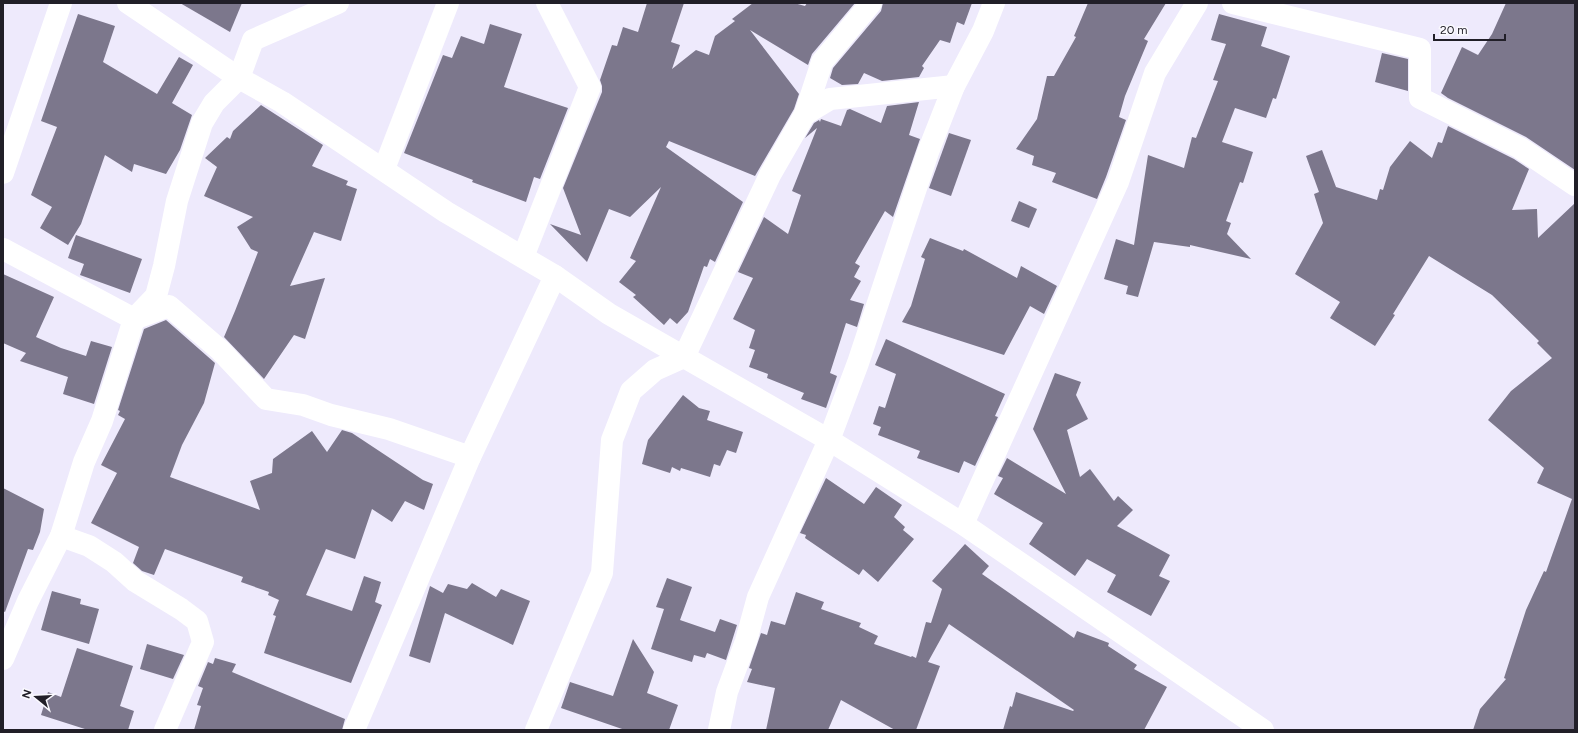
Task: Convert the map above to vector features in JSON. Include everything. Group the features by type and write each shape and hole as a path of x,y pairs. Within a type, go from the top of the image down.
{"street":[{"path":"3,173 61,3"},
{"path":"128,3 239,78 282,102 384,169 446,212 555,276 609,314 829,440 963,524 1263,730"},
{"path":"3,660 28,601 61,536 84,462 104,414 134,319 156,296 164,266 177,201 202,123 214,103 239,78 253,40 338,3"},
{"path":"384,169 448,3"},
{"path":"523,257 590,87 547,3"},
{"path":"536,730 602,573 612,440 631,391 655,370 684,357 770,175 805,114 822,62 871,3"},
{"path":"719,730 727,692 746,641 758,597 829,440 858,363 928,152 954,86 983,31 994,3"},
{"path":"963,524 1118,182 1156,74 1198,3"},
{"path":"1239,4 1420,49 1420,98 1520,148 1575,185"},
{"path":"805,114 830,98 954,86"},
{"path":"3,249 134,319 169,306 220,350 266,399 303,406 331,415 389,429 470,457"},
{"path":"354,730 470,457 555,276"},
{"path":"61,536 89,546 114,562 135,581 197,621 203,642 166,730"}],"building":[{"path":"180,3 242,3 230,32"},
{"path":"647,3 684,3 671,42 680,45 672,69 696,50 709,55 715,36 735,21 732,19 753,3 794,3 805,6 807,3 855,3 812,54 808,65 750,30 799,94 794,109 755,176 669,141 666,147 743,202 715,262 710,259 707,267 704,266 688,312 677,324 670,318 664,325 633,297 636,295 619,282 636,261 630,258 661,187 630,217 609,209 587,262 550,224 581,235 563,188 602,92 600,80 612,45 617,46 623,27 638,32"},
{"path":"883,3 972,3 964,25 957,22 950,43 940,40 922,66 924,68 919,77 882,81 864,73 858,84 842,85 830,78 833,68 881,11"},
{"path":"1088,3 1166,3 1144,39 1148,41 1125,96 1119,117 1126,120 1097,199 1052,182 1056,173 1032,165 1034,156 1016,149 1037,119 1047,76 1054,76 1076,37 1074,36"},
{"path":"1506,3 1575,3 1575,170 1526,137 1448,98 1441,93 1462,47 1478,55 1492,34"},
{"path":"78,14 115,26 103,62 157,94 179,57 193,65 172,103 192,115 180,150 166,174 134,164 132,172 105,155 81,224 68,245 40,228 52,207 31,195 57,127 41,121"},
{"path":"1219,14 1267,27 1261,46 1290,56 1276,99 1273,98 1266,118 1235,108 1222,142 1253,152 1243,183 1240,182 1226,221 1231,223 1227,234 1251,259 1190,245 1190,247 1154,242 1138,297 1126,294 1128,286 1104,279 1116,239 1134,245 1148,155 1184,168 1192,137 1196,138 1218,81 1213,80 1226,44 1211,40"},
{"path":"490,24 522,34 504,87 568,108 540,179 534,177 526,202 472,182 473,180 404,153 443,55 452,58 461,36 484,44"},
{"path":"1382,53 1408,59 1408,91 1375,82"},
{"path":"919,102 909,135 920,139 893,217 885,211 855,263 860,266 854,277 861,281 850,300 864,304 857,327 846,323 830,373 837,376 826,408 801,399 804,393 767,378 768,374 749,367 755,350 749,348 755,330 733,319 753,278 738,272 764,217 788,234 801,195 792,191 817,128 805,138 814,123 819,120 820,122 821,119 841,126 847,110 850,109 881,123 887,106"},
{"path":"261,105 323,145 312,166 348,181 346,185 357,189 341,241 314,232 290,286 325,278 305,339 294,335 264,379 224,337 258,252 251,249 237,227 253,217 204,196 217,167 205,158 227,137 230,139 233,131"},
{"path":"1448,126 1514,159 1529,169 1512,210 1537,209 1538,238 1575,203 1575,730 1473,730 1480,709 1506,679 1504,678 1526,610 1544,571 1546,572 1572,499 1537,483 1544,468 1488,420 1511,391 1552,358 1537,343 1539,341 1492,295 1429,256 1393,314 1395,315 1375,346 1330,318 1340,302 1295,274 1323,223 1314,194 1319,192 1306,156 1322,150 1336,187 1377,200 1380,189 1383,190 1390,167 1410,141 1432,158 1438,142 1442,143"},
{"path":"949,133 971,140 951,196 929,188"},
{"path":"1019,201 1037,209 1029,228 1011,221"},
{"path":"76,235 142,259 130,293 80,275 84,264 68,258"},
{"path":"930,238 963,251 964,249 1017,278 1021,266 1057,286 1044,314 1030,306 1004,355 902,322 911,306 925,259 921,257"},
{"path":"3,274 54,297 36,337 61,348 86,356 91,341 112,347 94,404 63,394 68,377 20,361 26,353 3,343"},
{"path":"166,320 215,363 204,403 182,445 170,477 260,510 250,481 272,473 273,459 312,431 327,452 342,430 352,433 423,480 433,484 424,510 405,501 392,522 372,509 355,559 326,549 306,595 352,611 364,576 381,582 375,602 382,605 351,683 264,653 276,616 273,615 279,600 268,595 269,592 241,582 243,577 165,549 154,575 142,571 133,563 139,547 91,523 117,473 101,465 125,419 118,415 120,411 118,410 144,329"},
{"path":"886,339 1005,394 995,416 998,417 975,466 964,461 959,473 917,458 920,451 878,435 881,427 873,424 879,406 885,408 896,374 875,365"},
{"path":"1055,373 1081,382 1076,395 1088,419 1067,430 1080,477 1090,469 1114,501 1118,496 1133,510 1117,526 1170,555 1159,576 1170,581 1151,616 1107,592 1116,575 1087,559 1075,576 1029,544 1043,523 994,494 1003,478 998,476 1007,458 1066,494 1033,429"},
{"path":"683,395 699,408 710,411 707,420 743,432 736,453 727,450 720,466 714,464 710,477 681,468 680,471 672,467 670,473 642,464 648,440"},
{"path":"826,478 864,504 876,487 902,505 894,517 905,527 903,530 914,539 878,582 863,569 859,575 805,538 806,535 800,533"},
{"path":"3,488 44,509 40,532 33,550 28,549 5,612 3,611"},
{"path":"965,544 989,566 982,574 1074,638 1077,631 1109,643 1108,646 1137,665 1134,669 1167,687 1144,730 1003,730 1016,692 1073,711 1074,710 949,624 928,662 940,666 916,730 895,730 841,700 828,730 766,730 775,688 747,682 752,669 749,668 761,633 767,635 771,621 785,625 796,592 824,602 821,609 861,623 859,627 878,636 874,644 916,658 926,622 931,623 942,589 932,581"},
{"path":"667,578 692,587 680,620 715,632 720,619 737,625 726,660 707,653 705,658 694,655 692,662 651,649 664,609 656,607"},
{"path":"472,583 496,597 501,589 530,601 513,645 445,613 430,663 409,656 430,586 443,593 448,584 467,589"},
{"path":"52,591 81,599 80,604 99,609 89,644 41,630"},
{"path":"633,639 654,672 647,693 678,705 669,730 625,730 561,708 570,682 613,696"},
{"path":"147,644 184,655 173,679 140,669"},
{"path":"77,648 133,666 120,706 134,711 128,730 88,730 41,715 48,692 61,697"},
{"path":"215,658 236,664 232,672 345,719 342,730 194,730 201,706 197,705 203,688 198,686 208,662 213,664"}]}
